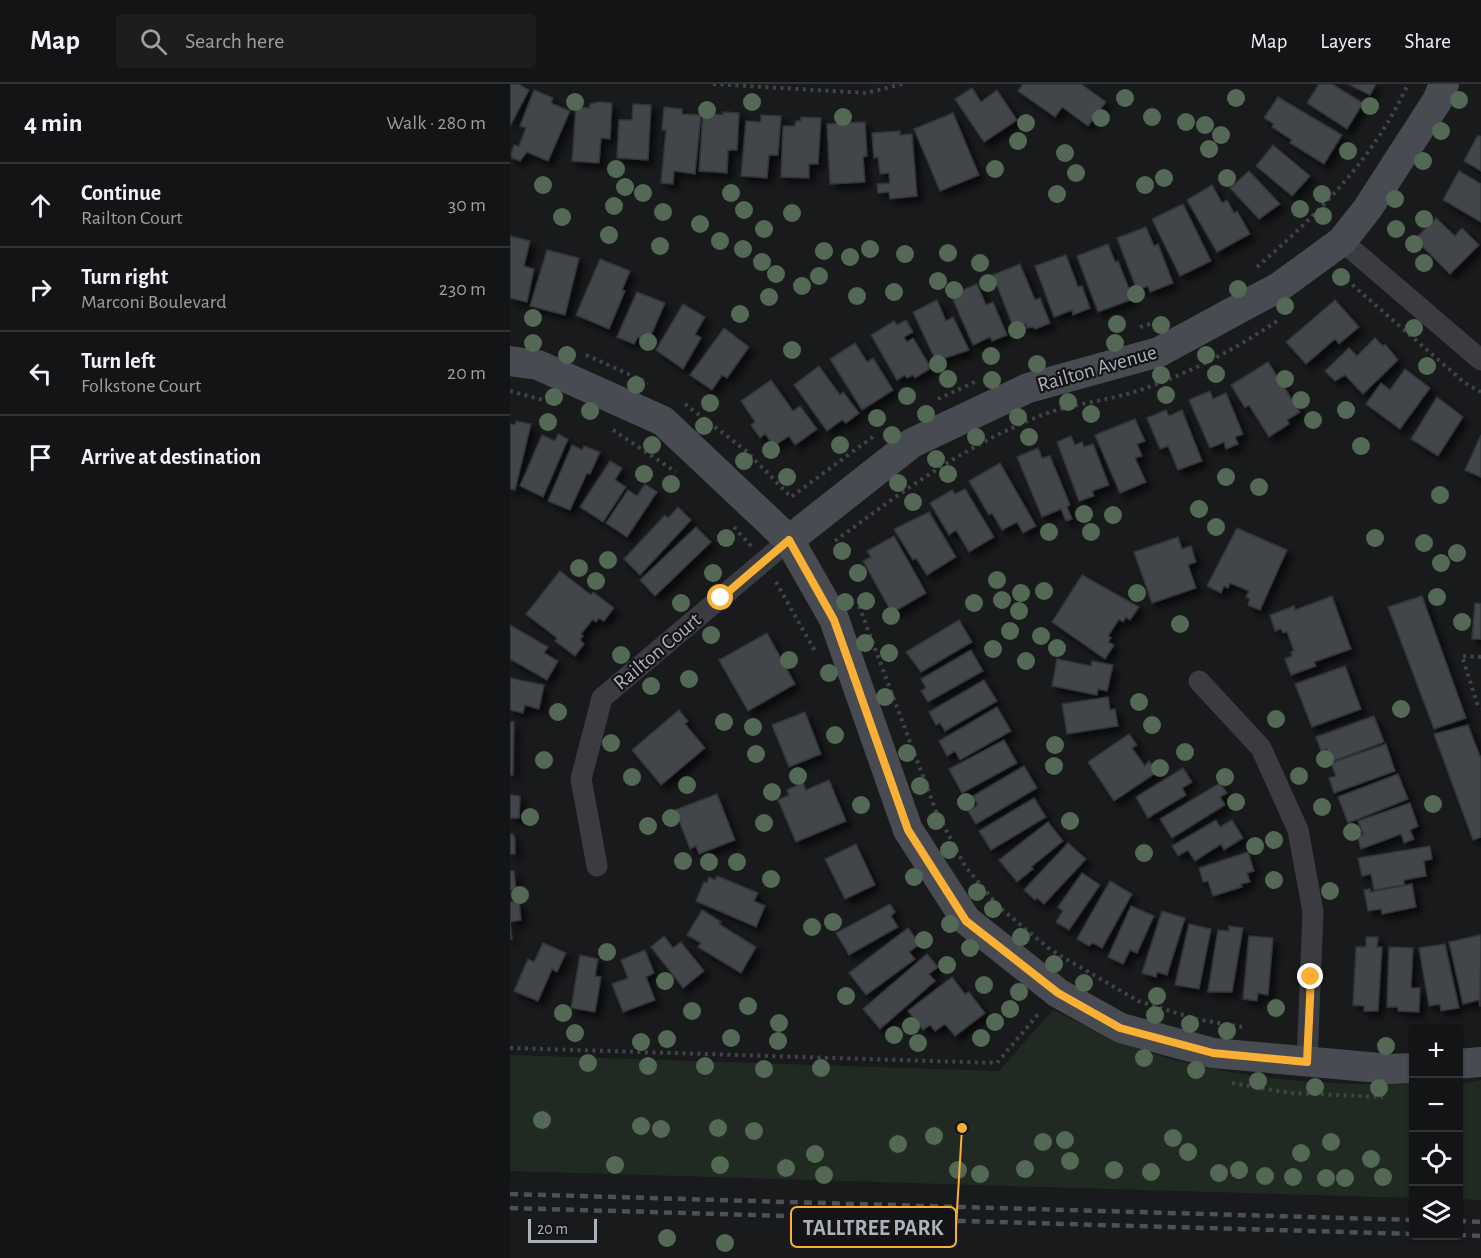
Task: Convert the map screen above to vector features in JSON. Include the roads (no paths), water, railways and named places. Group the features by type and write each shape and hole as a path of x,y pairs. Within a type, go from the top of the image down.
{"street":[{"name":"Railton Avenue","path":"789,540 912,443 1028,388 1159,352 1279,287 1342,241 1368,208 1400,159 1437,101 1444,84"},
{"path":"1342,241 1481,360"},
{"path":"510,361 538,365 663,421 789,540 834,620 908,830 966,921 1058,993 1120,1028 1213,1053 1391,1070 1409,1068"},
{"name":"Railton Court","path":"597,866 581,779 602,698 789,540"},
{"path":"1199,681 1261,748 1298,830 1313,912 1307,1062"},
{"path":"1463,1064 1481,1062"}],"railway":[{"path":"510,1194 1409,1220"},
{"path":"510,1208 1409,1234"},
{"path":"1463,1221 1481,1222"},
{"path":"1463,1235 1481,1236"}],"place":[{"name":"TALLTREE PARK","path":"962,1128"}]}
